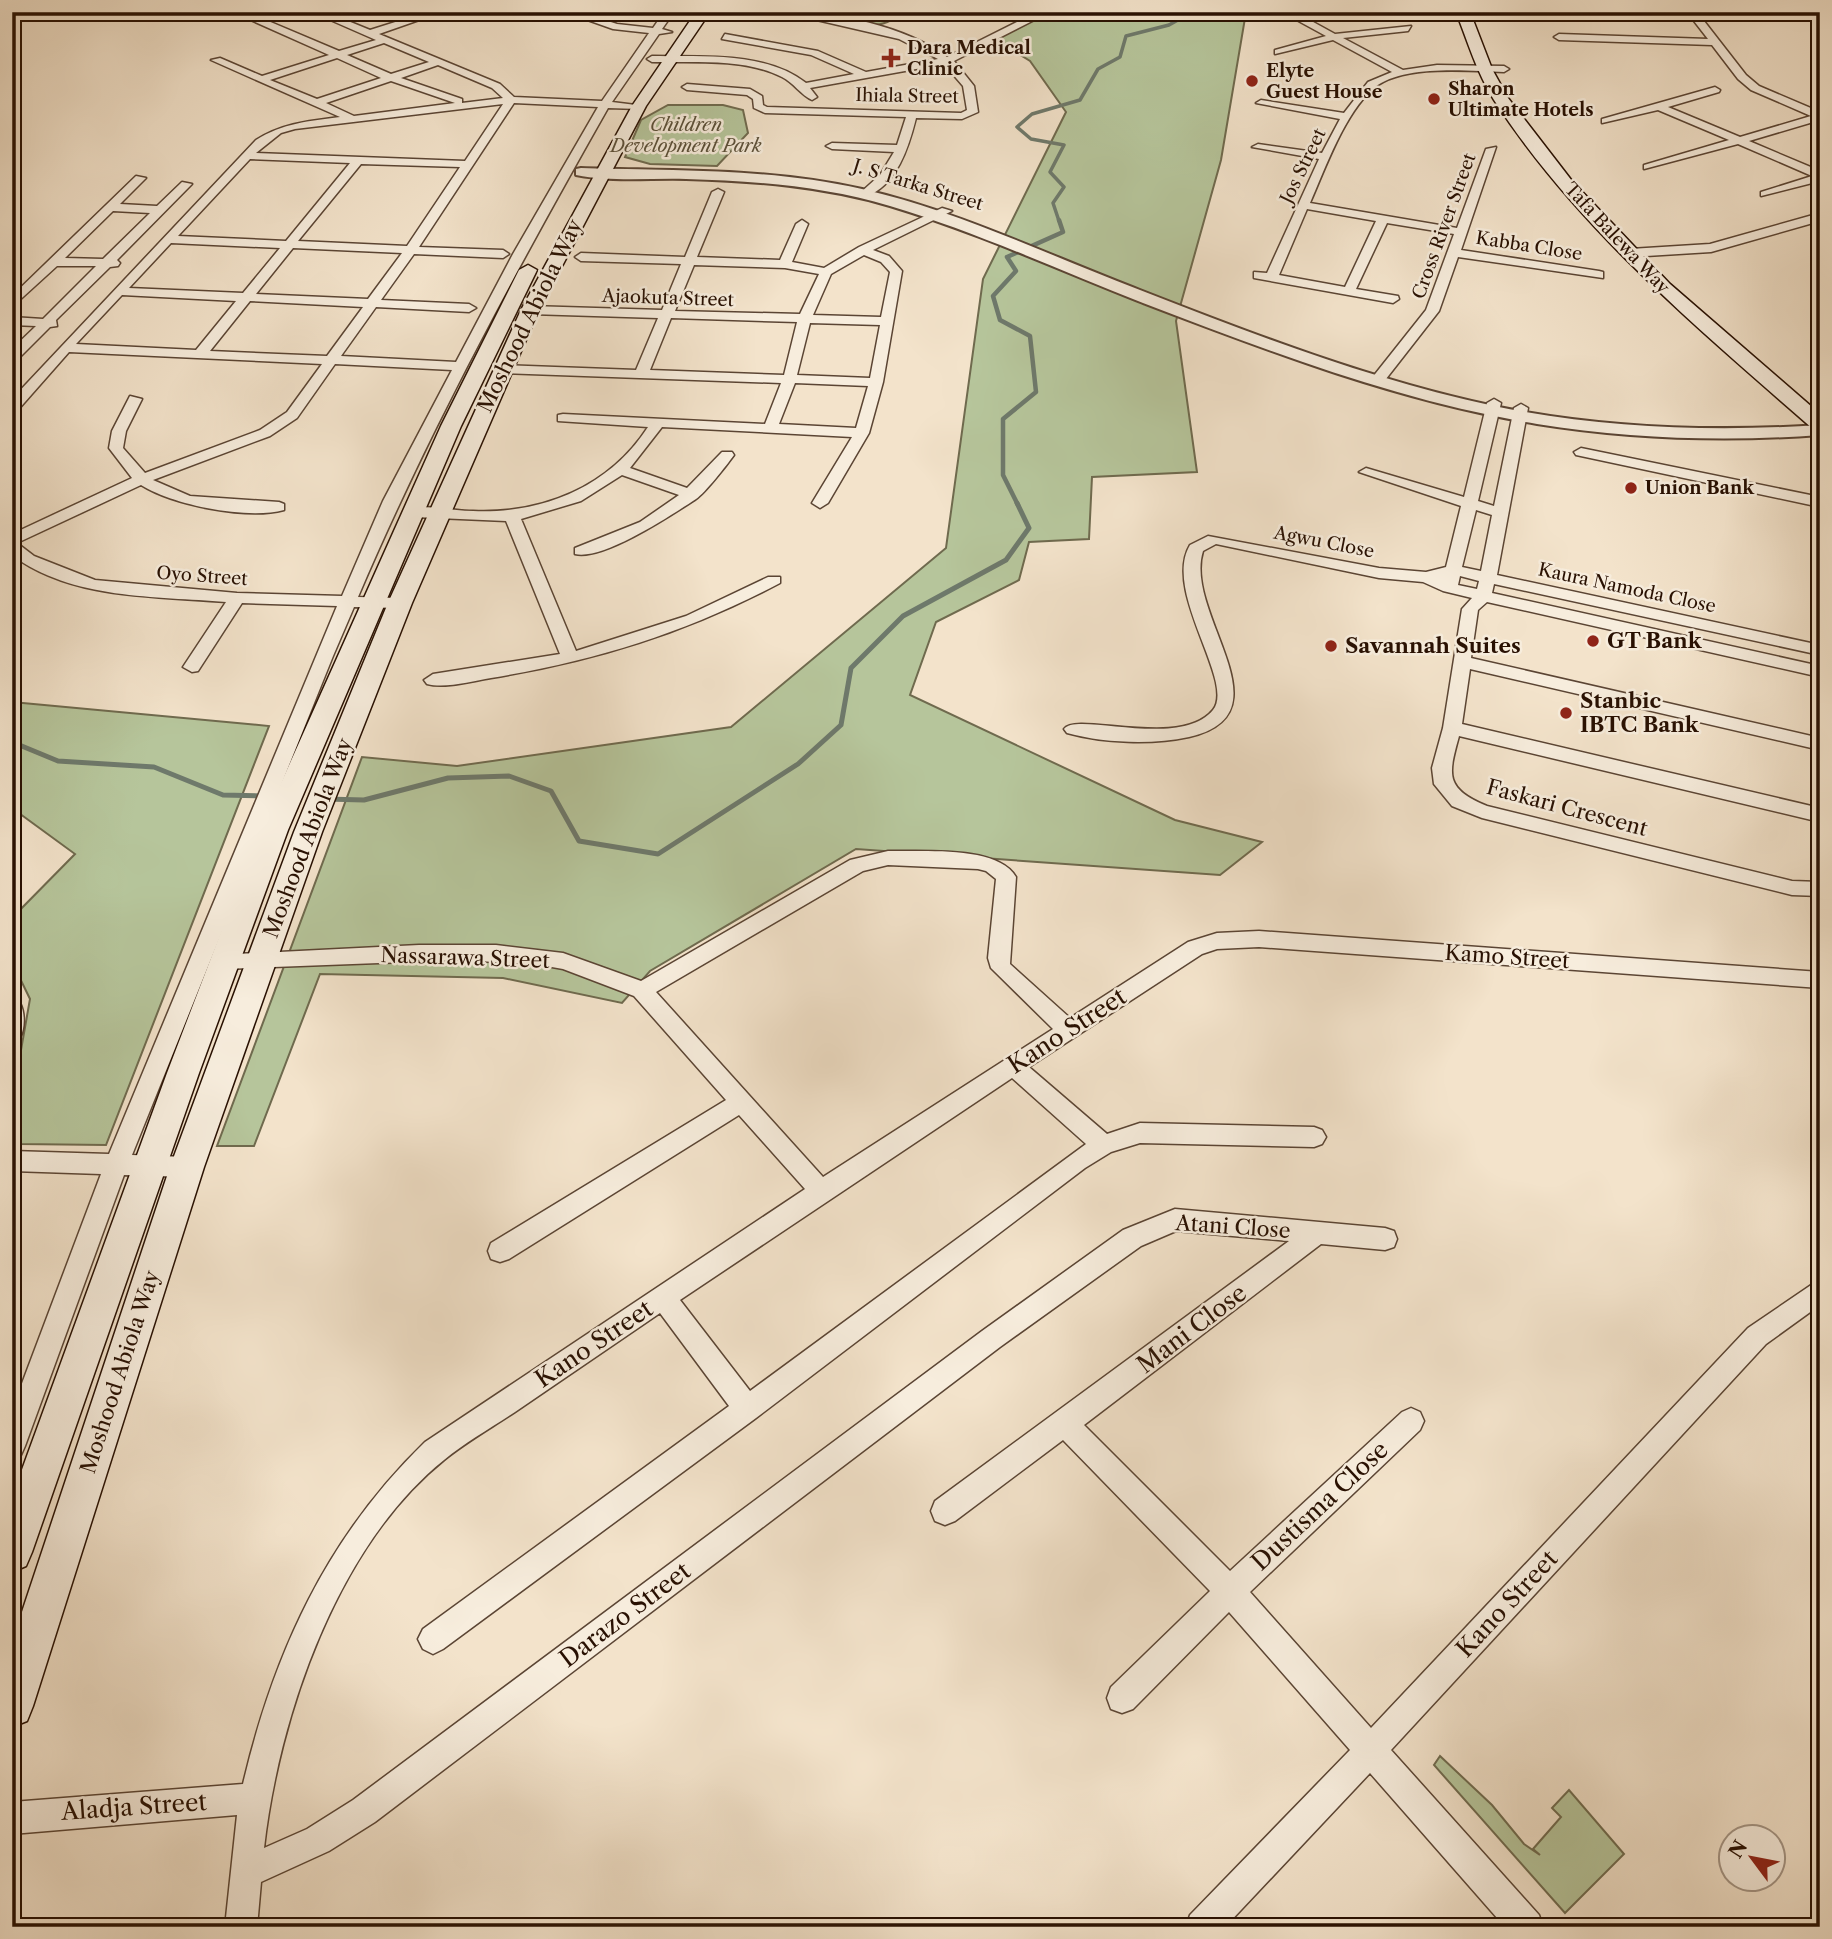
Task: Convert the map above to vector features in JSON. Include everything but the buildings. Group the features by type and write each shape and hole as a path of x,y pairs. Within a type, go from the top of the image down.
{"main road":[{"name":"Moshood Abiola Way","path":"662,59 665,25 684,12"},
{"name":"Moshood Abiola Way","path":"12,1552 225,961 270,808 308,754 373,603 503,317 593,170 598,130 703,12"},
{"name":"Tafa Balewa Way","path":"1463,12 1485,69 1502,99 1546,159 1630,254 1726,345 1818,418"},
{"name":"Tafa Balewa Way","path":"1482,12 1504,69 1558,150 1652,252 1818,418"},
{"name":"Moshood Abiola Way","path":"12,1706 187,1167 308,832 400,604 501,369 622,105"}],"street":[{"path":"317,12 496,86 511,100"},
{"path":"331,18 349,12"},
{"path":"369,34 436,12"},
{"path":"570,12 616,27 665,25"},
{"name":"Ihiala Street","path":"687,87 750,92 758,98 758,106 765,110 962,116 972,112 968,81 949,60 911,40 807,20 787,12"},
{"path":"807,86 949,60 1045,12"},
{"path":"1287,12 1402,74"},
{"path":"1692,12 1742,77 1755,88 1820,116"},
{"path":"249,16 391,78 438,96 474,104"},
{"path":"12,408 118,291 268,136 288,127 511,100 622,105 665,25"},
{"path":"1279,51 1335,36 1408,28"},
{"path":"725,37 775,43 834,59 863,75"},
{"path":"741,63 784,37"},
{"path":"1559,37 1715,42"},
{"path":"262,79 385,40"},
{"path":"662,59 741,63 776,71 807,86 820,111"},
{"path":"216,60 351,118"},
{"path":"316,103 438,62"},
{"name":"Jos Street","path":"1349,291 1265,276 1357,99 1371,84 1402,74 1504,69"},
{"path":"1606,121 1715,90"},
{"path":"12,540 140,480 279,426 292,415 411,249 511,100"},
{"path":"1261,103 1348,117"},
{"path":"1658,106 1820,176"},
{"path":"869,192 892,169 903,149 912,114"},
{"path":"1648,167 1820,116"},
{"path":"12,1446 116,1166 270,808 347,602 391,501 501,286 598,130"},
{"path":"832,146 903,149"},
{"path":"1258,147 1328,157"},
{"name":"Cross River Street","path":"1380,377 1432,311 1492,149"},
{"path":"247,156 467,164"},
{"path":"198,356 359,159"},
{"name":"J. S Tarka Street","path":"593,170 749,178 869,192 941,213 1304,357 1493,407 1688,434 1818,418"},
{"path":"1765,194 1820,176"},
{"path":"12,303 140,178"},
{"path":"15,354 186,184"},
{"path":"641,375 718,192"},
{"path":"1303,205 1461,232"},
{"path":"110,207 160,210"},
{"path":"770,428 789,381 804,321 826,272 863,250 941,213"},
{"path":"1630,254 1711,248 1820,217"},
{"path":"1383,218 1349,291 1393,299"},
{"path":"1804,222 1820,229"},
{"path":"785,264 802,224"},
{"path":"170,239 503,254"},
{"path":"820,503 862,433 876,382 896,271 885,259 863,250"},
{"name":"Kabba Close","path":"1453,252 1599,275"},
{"path":"582,257 785,264 826,272"},
{"path":"54,262 144,264"},
{"path":"118,291 469,308"},
{"name":"Ajaokuta Street","path":"530,310 804,321 886,321"},
{"path":"12,321 87,324"},
{"path":"65,348 460,366"},
{"path":"501,369 876,382"},
{"path":"135,399 119,431 116,448 140,480 172,498 189,502 279,507"},
{"path":"1449,588 1493,407"},
{"name":"Faskari Crescent","path":"1520,412 1488,577 1477,602 1452,728 1441,768 1443,784 1459,801 1482,811 1792,888 1820,889"},
{"path":"563,418 862,433"},
{"path":"414,512 512,516 557,504 622,470 650,437 658,422"},
{"path":"1581,452 1820,502"},
{"path":"581,551 633,533 667,515 692,495 727,455"},
{"path":"622,470 692,495"},
{"path":"1366,472 1469,501 1501,513"},
{"path":"512,516 571,659"},
{"name":"Agwu Close","path":"1073,729 1156,734 1190,731 1226,710 1228,701 1222,674 1198,610 1190,570 1192,552 1197,545 1214,539 1379,573 1426,577"},
{"name":"Oyo Street","path":"12,547 28,559 92,585 237,598 400,604"},
{"name":"Kaura Namoda Close","path":"1426,577 1453,570 1820,650"},
{"path":"1426,577 1477,602 1820,671"},
{"path":"433,680 507,671 571,659 673,629 724,608 774,580"},
{"path":"192,667 237,598"},
{"path":"1463,662 1820,744"},
{"path":"1452,728 1820,814"},
{"path":"642,990 857,865 888,858 978,862 992,865 1006,877 998,958 1001,968 1069,1030"},
{"name":"Kamo Street","path":"1195,948 1217,941 1259,939 1820,980"},
{"name":"Kano Street","path":"241,1927 255,1798 290,1673 310,1622 336,1570 398,1484 433,1451 821,1191 1195,948"},
{"name":"Nassarawa Street","path":"225,961 387,954 536,956 579,966 642,990 821,1191"},
{"path":"1013,1066 1103,1145"},
{"path":"500,1251 741,1102"},
{"path":"433,1639 747,1409 1077,1161 1103,1145 1140,1133 1314,1137"},
{"path":"12,1161 187,1167"},
{"name":"Atani Close","path":"991,1339 1132,1238 1175,1220 1385,1239"},
{"name":"Mani Close","path":"945,1511 1220,1309 1317,1233"},
{"name":"Kano Street","path":"1202,1927 1757,1336 1820,1290"},
{"path":"663,1297 747,1409"},
{"name":"Darazo Street","path":"247,1872 318,1840 365,1811 991,1339"},
{"name":"Dustisma Close","path":"1230,1591 1411,1421"},
{"path":"1064,1423 1230,1591 1527,1927"},
{"path":"1122,1698 1230,1591"},
{"name":"Aladja Street","path":"12,1818 255,1798"}],"green space":[{"path":"806,12 901,12 892,20 869,25 843,22"},
{"path":"1035,12 1275,12 1245,18 1221,160 1176,321 1197,472 1092,477 1089,539 1029,542 1019,580 936,622 910,695 1175,820 1262,842 1220,875 856,849 650,971 622,1003 503,978 320,974 254,1146 217,1146 362,757 457,766 731,727 946,548 983,279 1066,112 1030,61 990,36"},
{"name":"Children Development Park","path":"668,105 723,105 743,110 748,133 717,166 650,164 625,157 641,120"},
{"path":"12,702 269,726 106,1145 19,1144 12,1128 12,1101 30,999 12,962 12,918 75,854 12,808"},
{"path":"1440,1756 1492,1805 1524,1844 1540,1855 1533,1849 1561,1817 1552,1808 1569,1790 1624,1854 1565,1913 1434,1765"}],"waterway":[{"path":"1059,221 1053,203 1064,187 1050,172 1064,145 1031,139 1017,127 1032,114 1080,100 1098,69 1120,57 1126,36 1169,25 1192,12"},
{"path":"1017,503 1003,475 1003,419 1036,392 1030,336 1000,320 993,296 1016,271 1007,257 1063,232 1059,220"},
{"path":"326,799 364,800 448,778 509,776 551,791 579,841 658,854 798,764 841,725 851,668 903,616 1006,560 1029,528 1017,503"},
{"path":"12,742 58,761 154,767 223,795 263,796"}],"place":[{"name":"Dara Medical Clinic","path":"891,58"},
{"name":"Elyte Guest House","path":"1252,81"},
{"name":"Sharon Ultimate Hotels","path":"1434,99"},
{"name":"Union Bank","path":"1631,488"},
{"name":"GT Bank","path":"1593,641"},
{"name":"Savannah Suites","path":"1331,646"},
{"name":"Stanbic IBTC Bank","path":"1566,713"}]}
